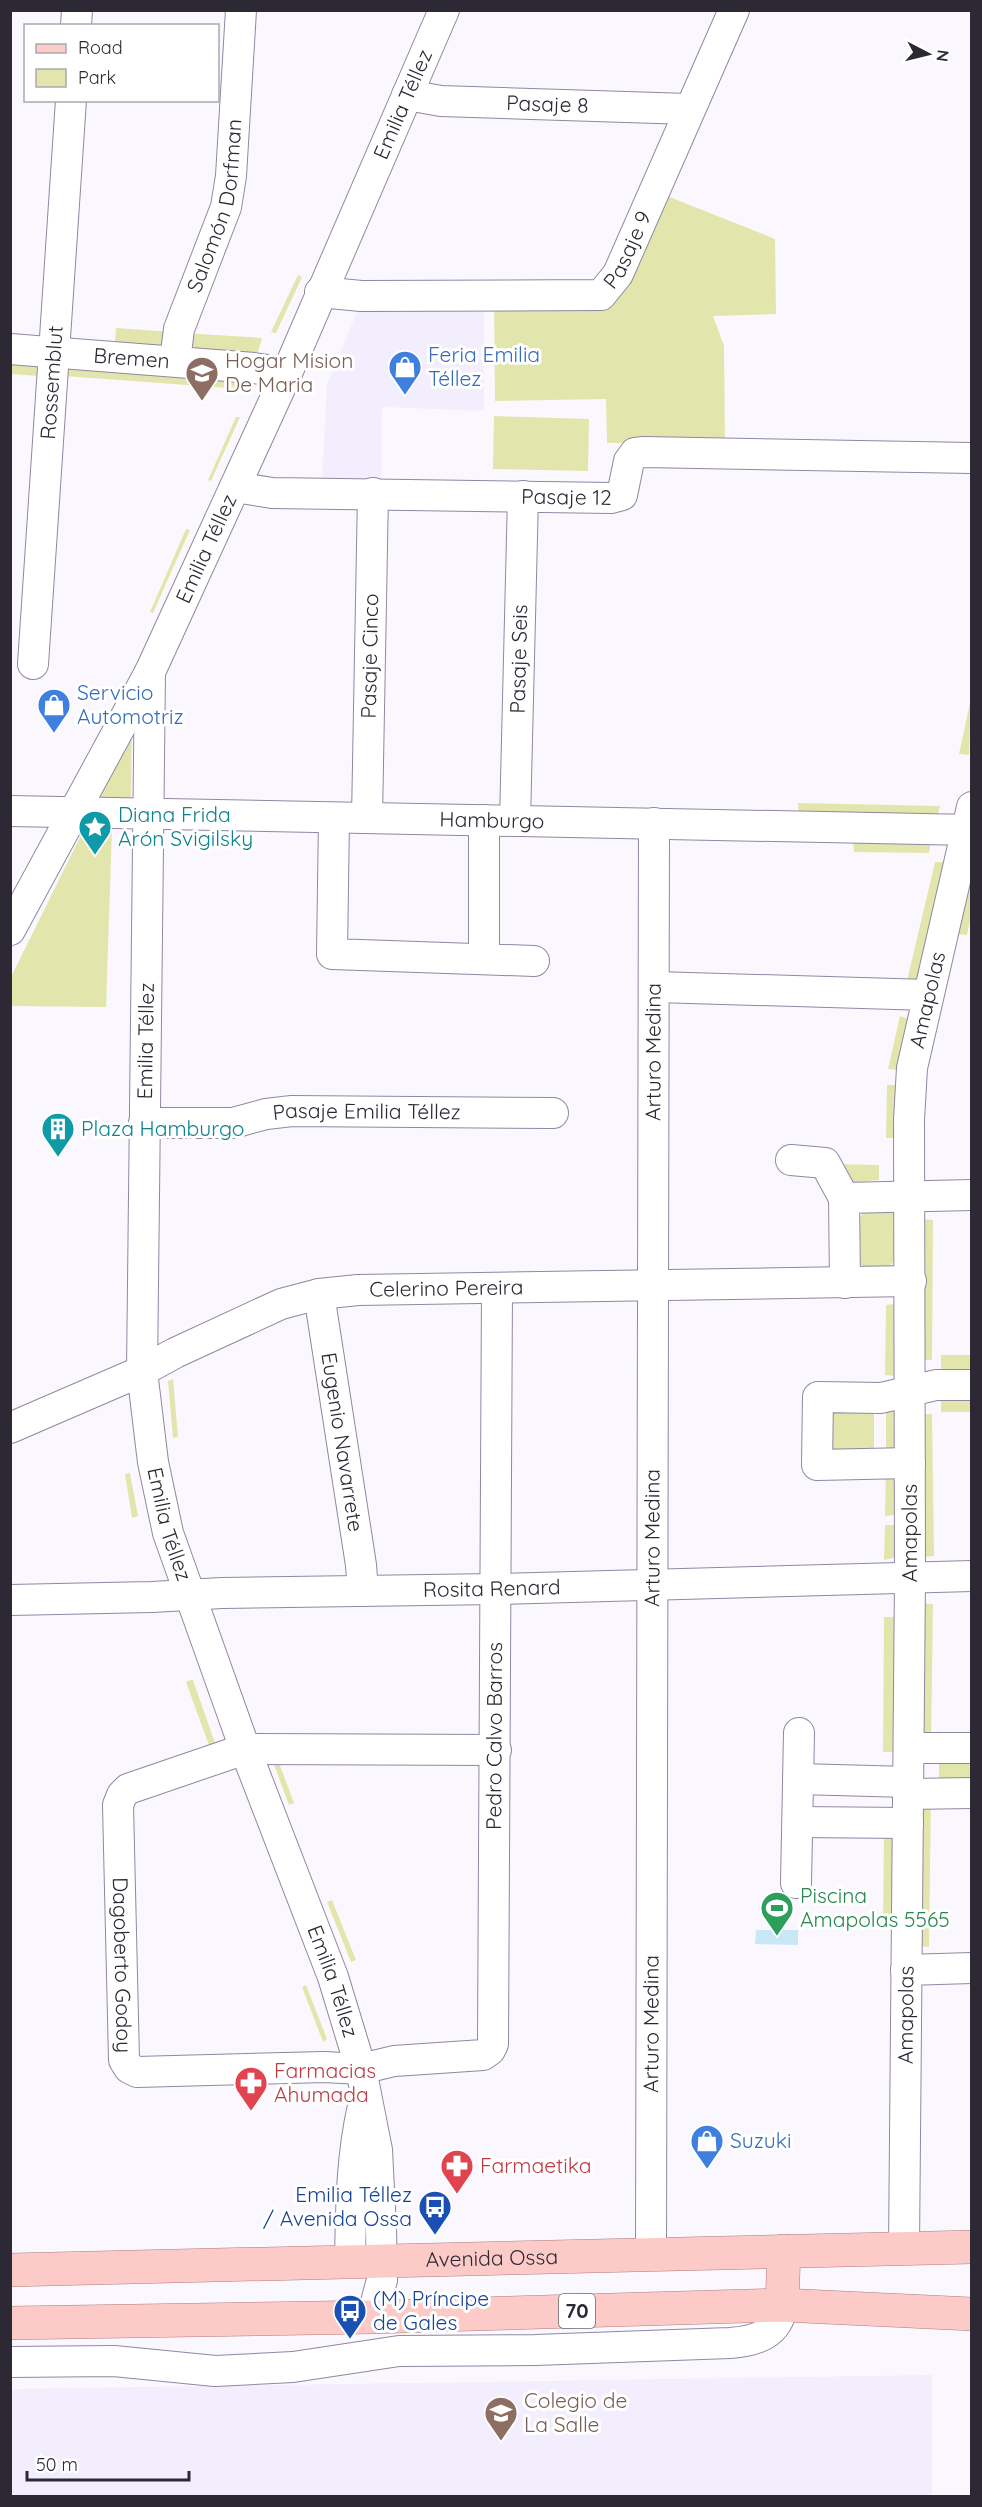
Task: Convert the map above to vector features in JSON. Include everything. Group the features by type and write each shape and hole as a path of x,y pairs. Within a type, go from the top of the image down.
{"main road":[{"name":"Avenida Ossa","path":"10,2270 972,2247"},
{"path":"782,2305 784,2251"},
{"name":"70","path":"10,2323 372,2317 782,2305 972,2314"}],"street":[{"name":"Salomón Dorfman","path":"175,361 179,329 226,207 231,176 241,10"},
{"name":"Emilia Téllez","path":"372,2317 382,2280 366,2262 351,2178 365,2097 361,2068 333,1977 245,1749 168,1533 153,1462 142,1371 150,672 287,373 444,10"},
{"name":"Pasaje 9","path":"324,284 361,296 601,295 618,274 734,10"},
{"name":"Pasaje 8","path":"407,95 441,101 689,109"},
{"name":"Rossemblut","path":"33,664 52,353 71,102"},
{"path":"324,284 592,281 601,270 628,206"},
{"name":"Bremen","path":"10,350 175,361 287,373"},
{"name":"Pasaje 12","path":"235,487 272,493 612,498 622,495 629,461 635,453 972,458"},
{"name":"Pasaje Cinco","path":"367,818 373,493"},
{"name":"Pasaje Seis","path":"516,820 523,496"},
{"path":"10,930 150,672"},
{"name":"Hamburgo","path":"10,811 654,823 970,822"},
{"path":"334,818 332,954 534,961"},
{"path":"484,820 484,959"},
{"name":"Amapolas","path":"904,2249 911,1391 909,1120 912,1068 970,822"},
{"name":"Arturo Medina","path":"651,2254 656,987 654,823"},
{"path":"656,987 928,995"},
{"name":"Pasaje Emilia Téllez","path":"144,1123 233,1123 266,1114 292,1111 554,1113"},
{"path":"791,1160 825,1163 844,1198 845,1283"},
{"path":"844,1198 972,1195"},
{"name":"Celerino Pereira","path":"10,1428 142,1371 175,1353 281,1304 319,1294 358,1290 911,1281"},
{"name":"Pedro Calvo Barros","path":"361,2068 394,2061 483,2055 490,2050 493,2044 497,1288"},
{"name":"Eugenio Navarrete","path":"319,1294 361,1564 363,1591"},
{"name":"Amapolas","path":"910,1463 817,1465 818,1397 881,1398 936,1385 972,1385"},
{"name":"Rosita Renard","path":"10,1600 972,1576"},
{"path":"796,1883 799,1733"},
{"path":"909,1748 972,1749"},
{"name":"Dagoberto Godoy","path":"361,2068 137,2072 129,2067 124,2060 118,1805 122,1795 128,1789 245,1749 496,1750"},
{"path":"799,1779 972,1792"},
{"path":"798,1822 908,1823"},
{"path":"906,1970 972,1968"},
{"path":"10,2362 114,2361 214,2371 293,2367 399,2351 535,2350 730,2343 752,2340 768,2334 779,2320 782,2305"}],"shaded area":[{"name":"Feria Emilia Téllez","path":"362,300 484,303 484,411 382,407 381,486 322,483 327,384"},
{"name":"Colegio de La Salle","path":"932,2375 932,2496 11,2496 11,2389"}],"green space":[{"path":"657,192 775,239 776,314 713,316 724,346 725,442 607,443 606,399 495,401 494,298 615,296"},
{"path":"298,275 302,277 276,333 271,332"},
{"path":"116,328 173,332 166,343 161,346 115,343"},
{"path":"184,333 262,338 258,352 254,353 197,349 190,344"},
{"path":"10,361 39,366 39,376 11,374"},
{"path":"69,367 239,380 244,384 241,389 65,376"},
{"path":"494,416 589,419 588,471 493,469"},
{"path":"236,417 240,417 211,481 208,480"},
{"path":"186,529 190,530 153,613 150,612"},
{"path":"971,698 969,755 959,754"},
{"path":"132,726 131,799 99,799 97,796"},
{"path":"798,803 940,806 937,817 799,814"},
{"path":"85,827 112,828 106,1007 11,1006 10,979"},
{"path":"853,841 931,842 929,853 854,852"},
{"path":"935,862 947,862 918,987 906,985"},
{"path":"971,863 971,916 967,935 955,934"},
{"path":"900,1016 911,1020 899,1070 888,1069"},
{"path":"887,1085 898,1085 898,1138 886,1138"},
{"path":"830,1164 879,1165 879,1180 860,1182 844,1188"},
{"path":"870,1208 882,1208 895,1216 898,1233 897,1255 894,1262 885,1270 865,1268 860,1264 857,1225 863,1213"},
{"path":"923,1219 933,1220 932,1360 921,1360"},
{"path":"895,1304 896,1376 885,1375 886,1305"},
{"path":"941,1355 971,1355 971,1370 941,1370"},
{"path":"173,1379 178,1437 173,1438 168,1381"},
{"path":"941,1398 971,1398 971,1412 941,1412"},
{"path":"821,1401 874,1401 874,1461 821,1460"},
{"path":"886,1404 897,1404 896,1461 886,1462"},
{"path":"922,1414 932,1414 934,1556 923,1557"},
{"path":"886,1468 896,1468 895,1515 885,1516"},
{"path":"130,1473 138,1516 132,1518 125,1474"},
{"path":"885,1525 896,1525 897,1557 884,1560"},
{"path":"921,1603 933,1604 931,1745 920,1745"},
{"path":"884,1617 895,1617 895,1752 883,1752"},
{"path":"193,1680 216,1746 211,1751 186,1682"},
{"path":"939,1753 971,1753 971,1787 939,1787"},
{"path":"278,1760 294,1803 289,1805 273,1762"},
{"path":"919,1797 931,1797 929,1947 920,1946"},
{"path":"884,1830 895,1830 894,1922 883,1922"},
{"path":"332,1900 356,1960 351,1962 327,1902"},
{"path":"306,1985 327,2039 323,2042 302,1987"}],"water":[{"name":"Piscina Amapolas 5565","path":"756,1930 798,1930 798,1945 755,1944"}],"place":[{"name":"Feria Emilia Téllez","path":"405,396"},
{"name":"Hogar Mision De Maria","path":"202,402"},
{"name":"Servicio Automotriz","path":"54,734"},
{"name":"Diana Frida Arón Svigilsky","path":"95,856"},
{"name":"Plaza Hamburgo","path":"58,1158"},
{"name":"Piscina Amapolas 5565","path":"777,1937"},
{"name":"Farmacias Ahumada","path":"251,2112"},
{"name":"Suzuki","path":"707,2170"},
{"name":"Farmaetika","path":"457,2195"},
{"name":"Emilia Téllez / Avenida Ossa","path":"435,2236"},
{"name":"(M) Príncipe de Gales","path":"350,2340"},
{"name":"Colegio de La Salle","path":"501,2442"}]}
